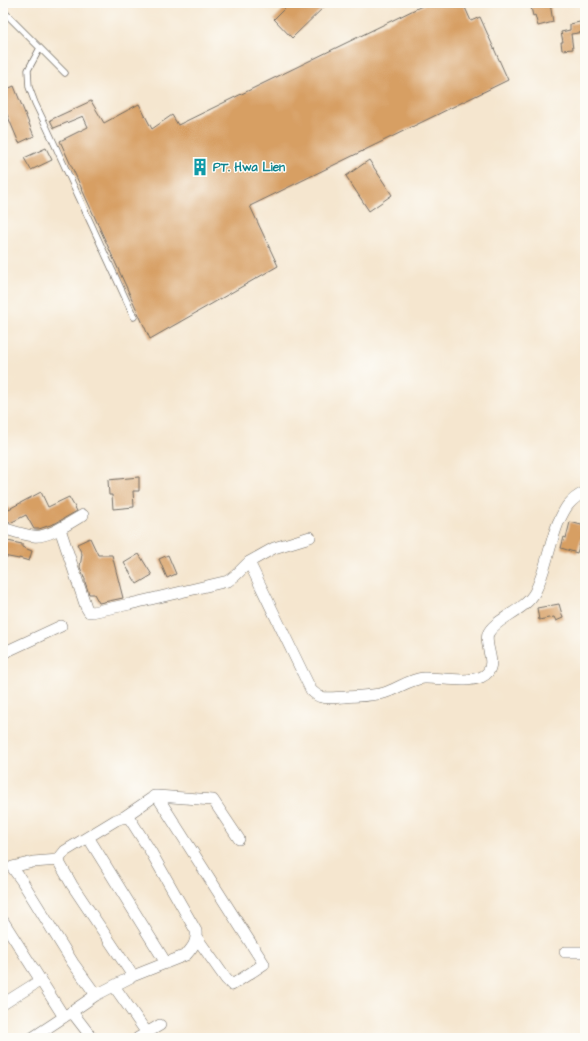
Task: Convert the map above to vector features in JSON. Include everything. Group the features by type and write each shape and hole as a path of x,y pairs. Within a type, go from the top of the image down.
{"street":[{"path":"249,562 311,690 316,695 328,698 360,697 384,693 411,680 424,678 455,680 479,678 484,676 489,671 490,653 488,633 493,626 529,602 534,593 553,536 562,516 568,505 579,495 585,492"},
{"path":"3,528 35,537 60,529 83,515"},
{"path":"60,529 89,612 228,581 249,562 274,548 310,537"},
{"path":"3,653 61,626"},
{"path":"59,860 65,852 116,820 124,817 154,796 213,800 239,840"},
{"path":"124,817 130,819 151,852 196,931 197,938 226,979 232,985 264,964 157,796"},
{"path":"88,837 166,963"},
{"path":"8,869 33,862 59,860"},
{"path":"59,860 72,885 133,976"},
{"path":"8,869 22,881 73,963 96,995"},
{"path":"3,921 40,980 68,1014 92,1038"},
{"path":"32,1038 96,995 133,976 186,955 197,938"},
{"path":"565,952 585,952"},
{"path":"3,1004 40,980"},
{"path":"114,986 142,1035 160,1025"}],"lane":[{"path":"3,10 66,73"},
{"path":"40,48 28,70 29,87 134,317"}],"building":[{"path":"290,3 328,3 292,38 274,19"},
{"name":"PT. Hwa Lien","path":"428,3 463,3 471,21 480,17 508,80 250,206 278,266 150,339 60,141 88,127 83,116 54,128 50,120 91,101 104,123 139,104 152,129 172,115 178,125"},
{"path":"530,3 550,3 553,22 538,26 535,15 533,16"},
{"path":"585,21 585,32 571,34 573,49 562,50 561,42 563,42 561,32 570,30 570,24"},
{"path":"14,86 34,136 19,143 3,105 3,91"},
{"path":"46,148 52,160 31,170 24,158"},
{"path":"369,160 392,195 369,211 346,176"},
{"path":"139,477 139,491 133,491 134,507 113,509 112,495 109,495 108,480"},
{"path":"41,492 48,507 69,497 77,511 56,523 39,529 34,529 26,515 10,523 3,521 3,498 9,509"},
{"path":"570,522 585,526 577,553 561,548 564,537 566,538"},
{"path":"90,538 98,555 112,555 123,598 99,603 94,594 89,594 85,578 80,567 82,554 77,544"},
{"path":"3,540 22,544 22,547 32,551 29,561 3,556"},
{"path":"139,554 152,575 137,584 124,563"},
{"path":"168,555 176,574 167,578 159,559"},
{"path":"559,604 563,618 556,621 554,617 539,620 537,608"}],"place":[{"name":"PT. Hwa Lien","path":"200,167"}]}
